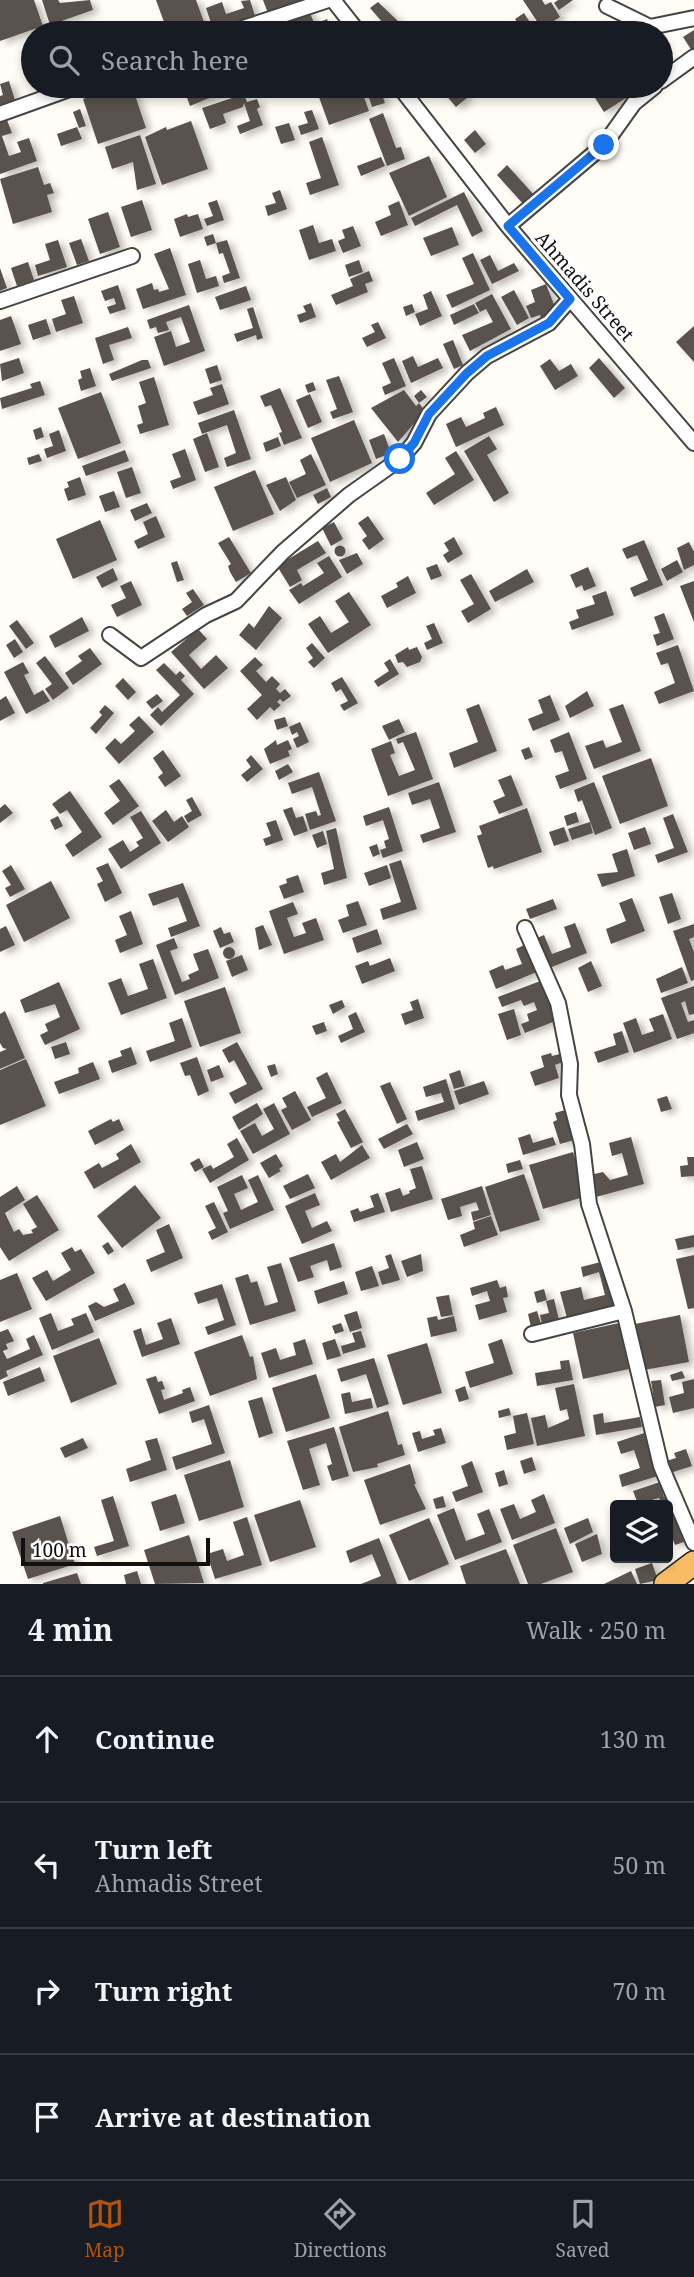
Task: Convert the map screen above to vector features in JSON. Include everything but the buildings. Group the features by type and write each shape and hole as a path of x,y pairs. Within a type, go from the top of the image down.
{"highway":[{"path":"666,1584 694,1563"}],"street":[{"path":"265,21 330,0 348,21"},
{"path":"607,6 638,21"},
{"path":"673,22 694,18"},
{"path":"673,73 694,57"},
{"path":"0,114 45,98"},
{"name":"Ahmadis Street","path":"409,98 508,226 694,443"},
{"path":"508,226 604,145 640,98"},
{"path":"0,300 132,256"},
{"path":"110,635 141,658 206,615 236,601 283,552 340,502 400,459 414,443 429,414 467,373 487,356 549,323 570,299"},
{"path":"525,928 558,1003 570,1064 569,1095 582,1144 589,1204 624,1311 662,1465 694,1543"},
{"path":"532,1334 624,1311"}],"route":[{"path":"400,459 414,443 429,414 467,373 487,356 549,323 570,299 508,226 604,145"}]}
